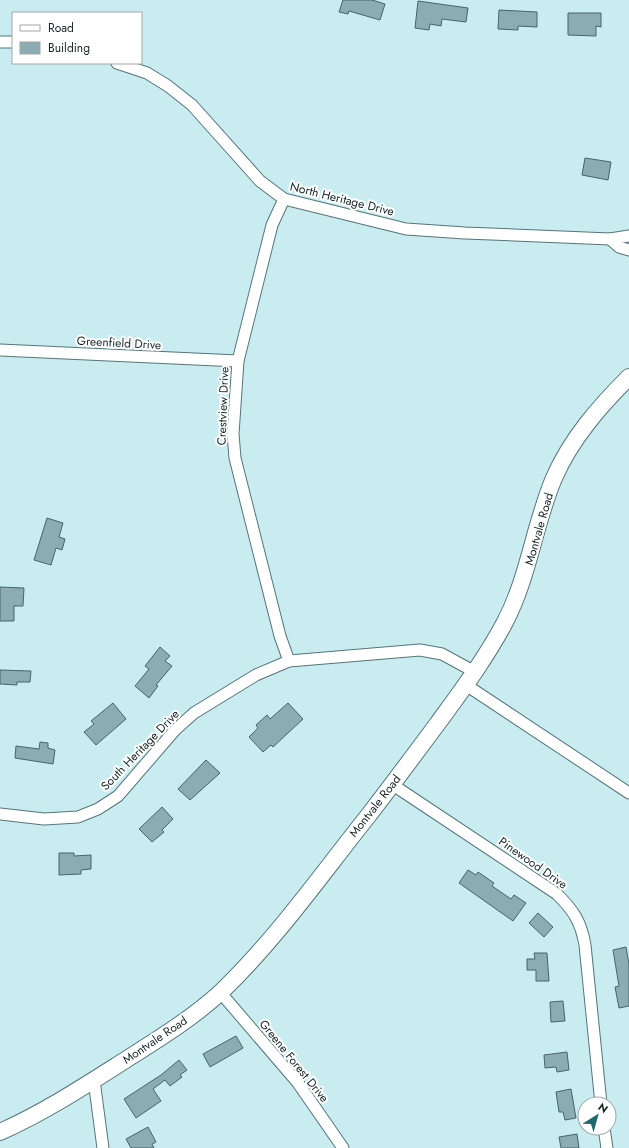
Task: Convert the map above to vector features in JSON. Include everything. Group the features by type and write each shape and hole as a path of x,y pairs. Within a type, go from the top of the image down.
{"main road":[{"name":"Montvale Road","path":"0,1132 54,1104 94,1080 189,1017 220,992 265,946 392,785 475,672 506,620 525,575 541,517 554,479 562,462 572,444 600,406 629,377"}],"street":[{"path":"0,42 12,42"},
{"name":"North Heritage Drive","path":"121,64 148,73 180,95 192,105 260,181 284,199 406,229 610,239 629,236"},
{"name":"Crestview Drive","path":"284,199 272,224 238,361 233,434 235,458 280,636 289,661"},
{"name":"North Heritage Drive","path":"610,239 619,247 629,250"},
{"name":"Greenfield Drive","path":"0,350 238,361"},
{"name":"South Heritage Drive","path":"0,814 44,819 78,817 98,809 118,796 175,730 194,713 256,675 289,661 420,650 442,654 475,672"},
{"path":"466,685 629,793"},
{"name":"Pinewood Drive","path":"392,785 557,894 571,908 581,926 585,945 600,1096"},
{"name":"Greene Forest Drive","path":"220,992 298,1083 343,1148"},
{"path":"94,1080 103,1148"},
{"path":"605,1136 607,1148"}],"building":[{"path":"343,0 372,0 385,4 380,20 349,11 348,14 339,12"},
{"path":"418,1 468,8 466,22 442,19 441,26 430,24 429,30 415,28"},
{"path":"499,10 537,12 537,27 518,26 518,30 498,29"},
{"path":"568,13 601,13 601,27 596,26 596,36 568,35"},
{"path":"585,158 611,162 608,180 582,175"},
{"path":"47,518 63,523 59,537 65,539 62,550 56,548 51,565 34,560"},
{"path":"0,587 24,588 23,606 14,606 14,621 0,621"},
{"path":"160,647 170,656 165,661 172,666 156,685 158,686 149,698 135,686 149,669 145,666"},
{"path":"0,670 31,671 30,682 17,682 17,685 0,684"},
{"path":"113,703 126,719 96,745 84,732 94,724 91,721"},
{"path":"288,703 303,719 273,747 271,745 263,752 249,737 258,728 256,725 267,715 270,719"},
{"path":"40,742 48,743 48,748 55,750 53,764 15,758 16,746 39,749"},
{"path":"206,760 220,773 190,800 178,789"},
{"path":"162,807 173,819 162,830 164,832 152,842 139,829"},
{"path":"59,853 74,853 74,856 91,855 91,869 81,870 81,874 59,875"},
{"path":"468,870 476,875 478,872 494,883 492,886 511,899 514,895 526,903 513,921 459,883"},
{"path":"538,913 553,927 544,937 529,923"},
{"path":"626,947 629,964 629,1006 619,1008 615,987 619,986 613,950"},
{"path":"534,953 547,953 549,981 536,981 536,970 527,970 527,959 535,959"},
{"path":"563,1001 565,1021 551,1022 550,1002"},
{"path":"236,1036 243,1048 210,1067 203,1054"},
{"path":"567,1052 569,1070 557,1072 556,1067 545,1068 544,1055"},
{"path":"179,1060 187,1070 180,1075 182,1077 170,1086 165,1080 153,1089 161,1101 136,1118 124,1099 161,1075"},
{"path":"571,1089 576,1118 565,1120 563,1112 559,1112 556,1092"},
{"path":"148,1127 156,1142 152,1144 154,1148 131,1148 126,1139"},
{"path":"577,1134 579,1148 561,1148 559,1137"}]}
